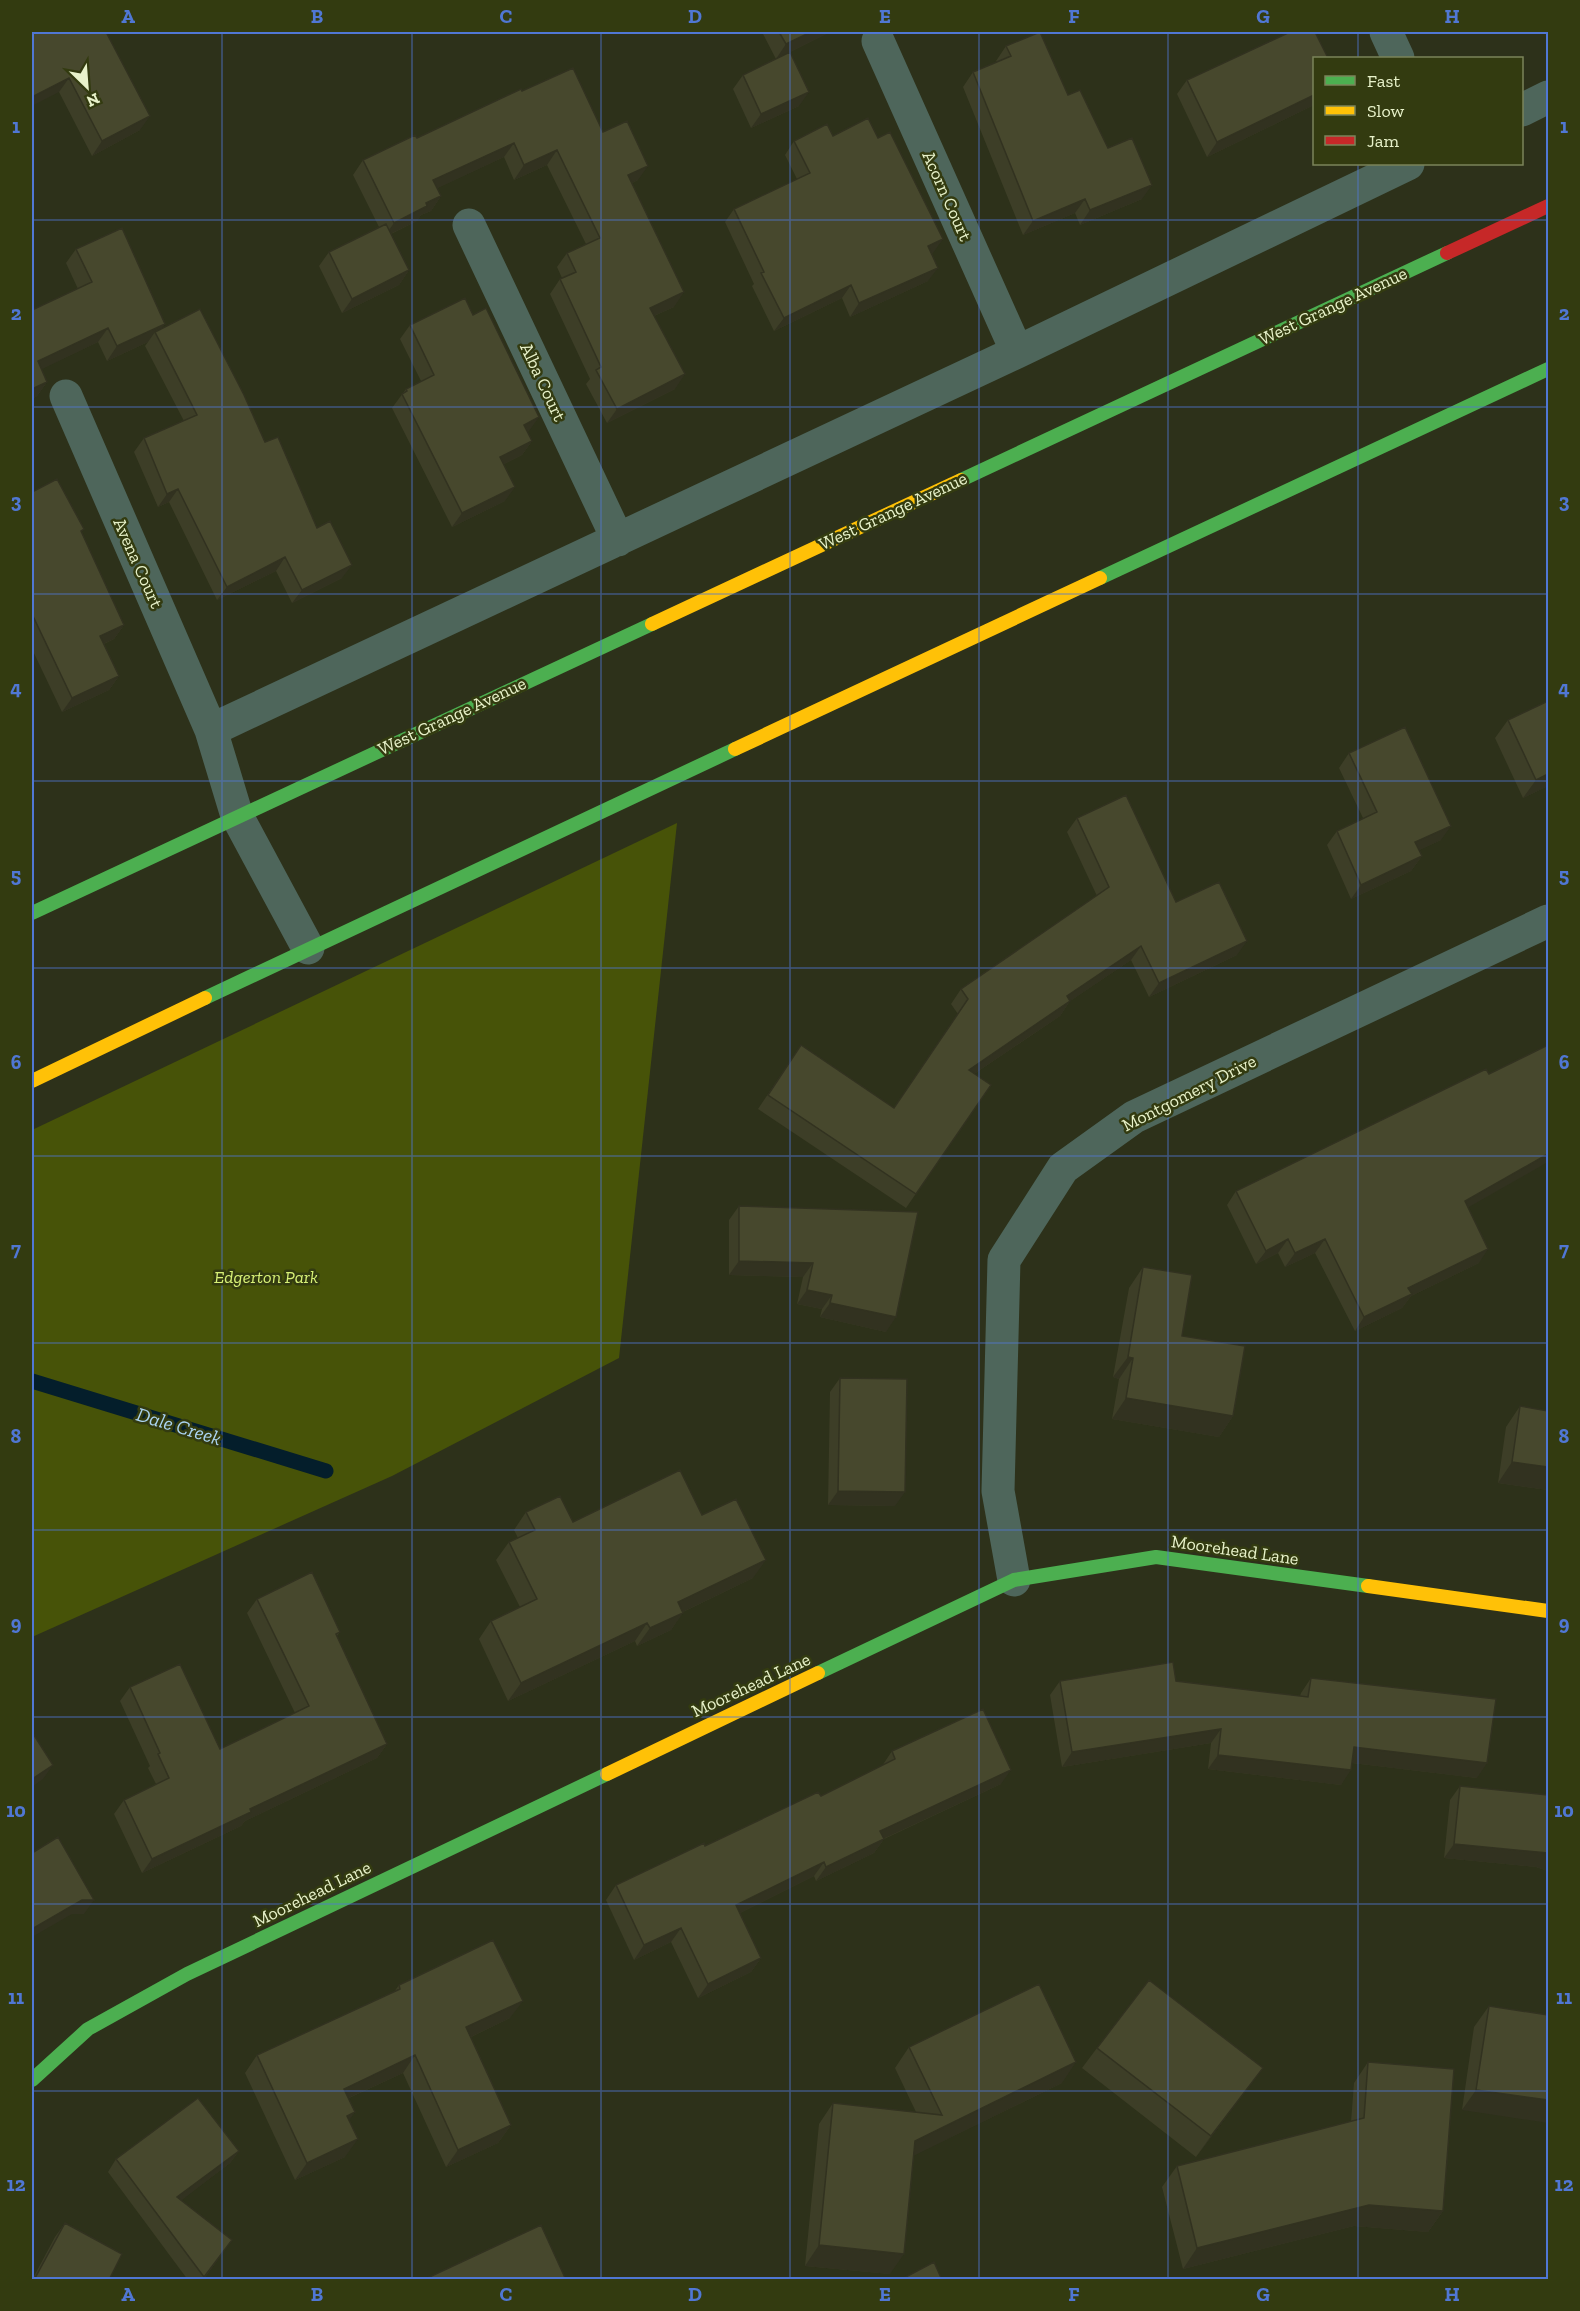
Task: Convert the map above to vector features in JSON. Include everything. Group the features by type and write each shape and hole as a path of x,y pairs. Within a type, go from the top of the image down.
{"street":[{"path":"1386,32 1398,57"},
{"name":"Acorn Court","path":"878,41 1017,351"},
{"path":"1523,109 1548,97"},
{"path":"308,948 237,816 211,730 618,540 1406,165"},
{"name":"West Grange Avenue","path":"32,913 1548,206"},
{"name":"Alba Court","path":"469,225 618,540"},
{"path":"32,1081 308,948 1548,369"},
{"name":"Avena Court","path":"66,396 211,730"},
{"name":"Montgomery Drive","path":"1014,1580 998,1491 1004,1260 1063,1168 1134,1117 1548,921"},
{"name":"Moorehead Lane","path":"32,2080 88,2029 187,1974 1014,1580 1156,1557 1548,1611"}],"green space":[{"name":"Edgerton Park","path":"677,823 619,1358 392,1476 32,1637 32,1130"}],"building":[{"path":"32,32 106,32 150,116 102,141 69,78 32,97"},
{"path":"779,32 811,32 786,44"},
{"path":"1040,32 1068,95 1080,90 1108,148 1132,138 1152,185 1090,210 1085,199 1033,221 973,72 1011,56 1006,46"},
{"path":"1290,32 1315,32 1328,57 1313,57 1313,95 1217,142 1187,80"},
{"path":"790,52 809,92 761,114 743,75"},
{"path":"573,68 603,132 627,121 648,166 628,175 684,292 650,308 685,374 617,409 596,370 601,367 560,279 576,272 567,253 600,238 557,150 524,165 514,143 433,180 441,196 394,223 363,160 415,135 417,138 521,89 522,91"},
{"path":"868,118 878,138 890,132 943,239 928,246 938,268 859,303 851,285 784,318 761,273 764,272 734,209 810,173 794,141 827,124 833,136"},
{"path":"386,224 409,270 352,299 329,252"},
{"path":"122,228 165,324 117,346 108,328 38,361 47,382 32,389 32,310 92,282 76,249"},
{"path":"465,298 473,315 486,308 539,417 524,425 532,441 500,457 515,487 462,513 402,394 407,391 406,389 434,375 410,325"},
{"path":"200,309 265,442 278,437 317,528 330,521 352,565 302,590 285,557 227,587 178,489 167,494 144,438 197,415 155,332"},
{"path":"57,479 84,529 81,531 124,625 100,636 119,676 72,698 32,614 32,492"},
{"path":"1548,701 1548,774 1536,780 1508,720"},
{"path":"1405,727 1451,826 1415,842 1422,856 1361,885 1337,831 1377,812 1349,753"},
{"path":"1126,795 1176,902 1219,882 1247,941 1159,983 1141,946 1067,996 1070,1001 969,1070 991,1085 916,1194 768,1095 801,1045 894,1108 968,999 961,989 1109,887 1077,818"},
{"path":"1548,1045 1548,1154 1465,1201 1488,1249 1408,1288 1412,1294 1364,1317 1325,1239 1295,1253 1288,1239 1266,1251 1236,1191 1486,1069 1489,1074"},
{"path":"739,1206 918,1212 896,1317 830,1303 832,1295 807,1290 813,1263 739,1261"},
{"path":"1143,1267 1192,1275 1182,1336 1245,1346 1233,1416 1126,1398 1133,1358 1128,1357"},
{"path":"840,1378 907,1379 905,1492 838,1491"},
{"path":"1520,1406 1548,1411 1548,1467 1512,1462"},
{"path":"680,1470 702,1515 736,1499 766,1560 678,1602 683,1613 650,1628 647,1623 521,1683 491,1621 537,1599 509,1542 535,1530 526,1512 560,1496 573,1522"},
{"path":"312,1572 340,1632 336,1634 387,1744 250,1809 251,1812 152,1859 124,1800 169,1778 130,1687 180,1664 220,1749 309,1706 257,1599"},
{"path":"1173,1662 1176,1681 1308,1697 1311,1678 1496,1699 1487,1763 1354,1747 1351,1770 1218,1755 1221,1729 1072,1752 1060,1681"},
{"path":"983,1709 1011,1770 880,1831 884,1839 826,1867 824,1862 736,1905 761,1958 708,1984 681,1928 644,1945 616,1885 818,1792 821,1796 895,1759 892,1751"},
{"path":"32,1732 53,1765 32,1779"},
{"path":"1460,1786 1548,1795 1548,1853 1454,1844"},
{"path":"58,1837 94,1900 82,1900 32,1929 32,1853"},
{"path":"493,1940 523,2001 466,2027 511,2125 458,2150 415,2055 344,2089 355,2112 347,2116 358,2139 307,2163 257,2055 400,1989 399,1985"},
{"path":"1149,1980 1263,2068 1211,2136 1097,2048"},
{"path":"1039,1984 1076,2062 915,2141 904,2254 819,2245 833,2103 942,2115 909,2047"},
{"path":"1489,2006 1548,2015 1548,2100 1476,2090"},
{"path":"1368,2062 1454,2069 1443,2211 1369,2205 1197,2248 1177,2166 1364,2118"},
{"path":"198,2098 239,2151 177,2197 232,2240 204,2277 116,2159"},
{"path":"65,2223 122,2254 109,2280 34,2280"},
{"path":"541,2225 566,2280 423,2280"},
{"path":"934,2262 942,2280 900,2280"}],"waterway":[{"name":"Dale Creek","path":"32,1381 326,1471"}],"traffic: fast":[{"path":"961,480 1447,253"},
{"path":"1100,578 1548,369"},
{"path":"32,913 652,624"},
{"path":"205,998 735,749"},
{"path":"818,1673 1014,1580 1156,1557 1368,1586"},
{"path":"32,2080 88,2029 187,1974 607,1774"}],"traffic: slow":[{"path":"652,624 961,480"},
{"path":"735,749 1100,578"},
{"path":"32,1081 205,998"},
{"path":"1368,1586 1548,1611"},
{"path":"607,1774 818,1673"}],"traffic: jam":[{"path":"1447,253 1548,206"}]}
